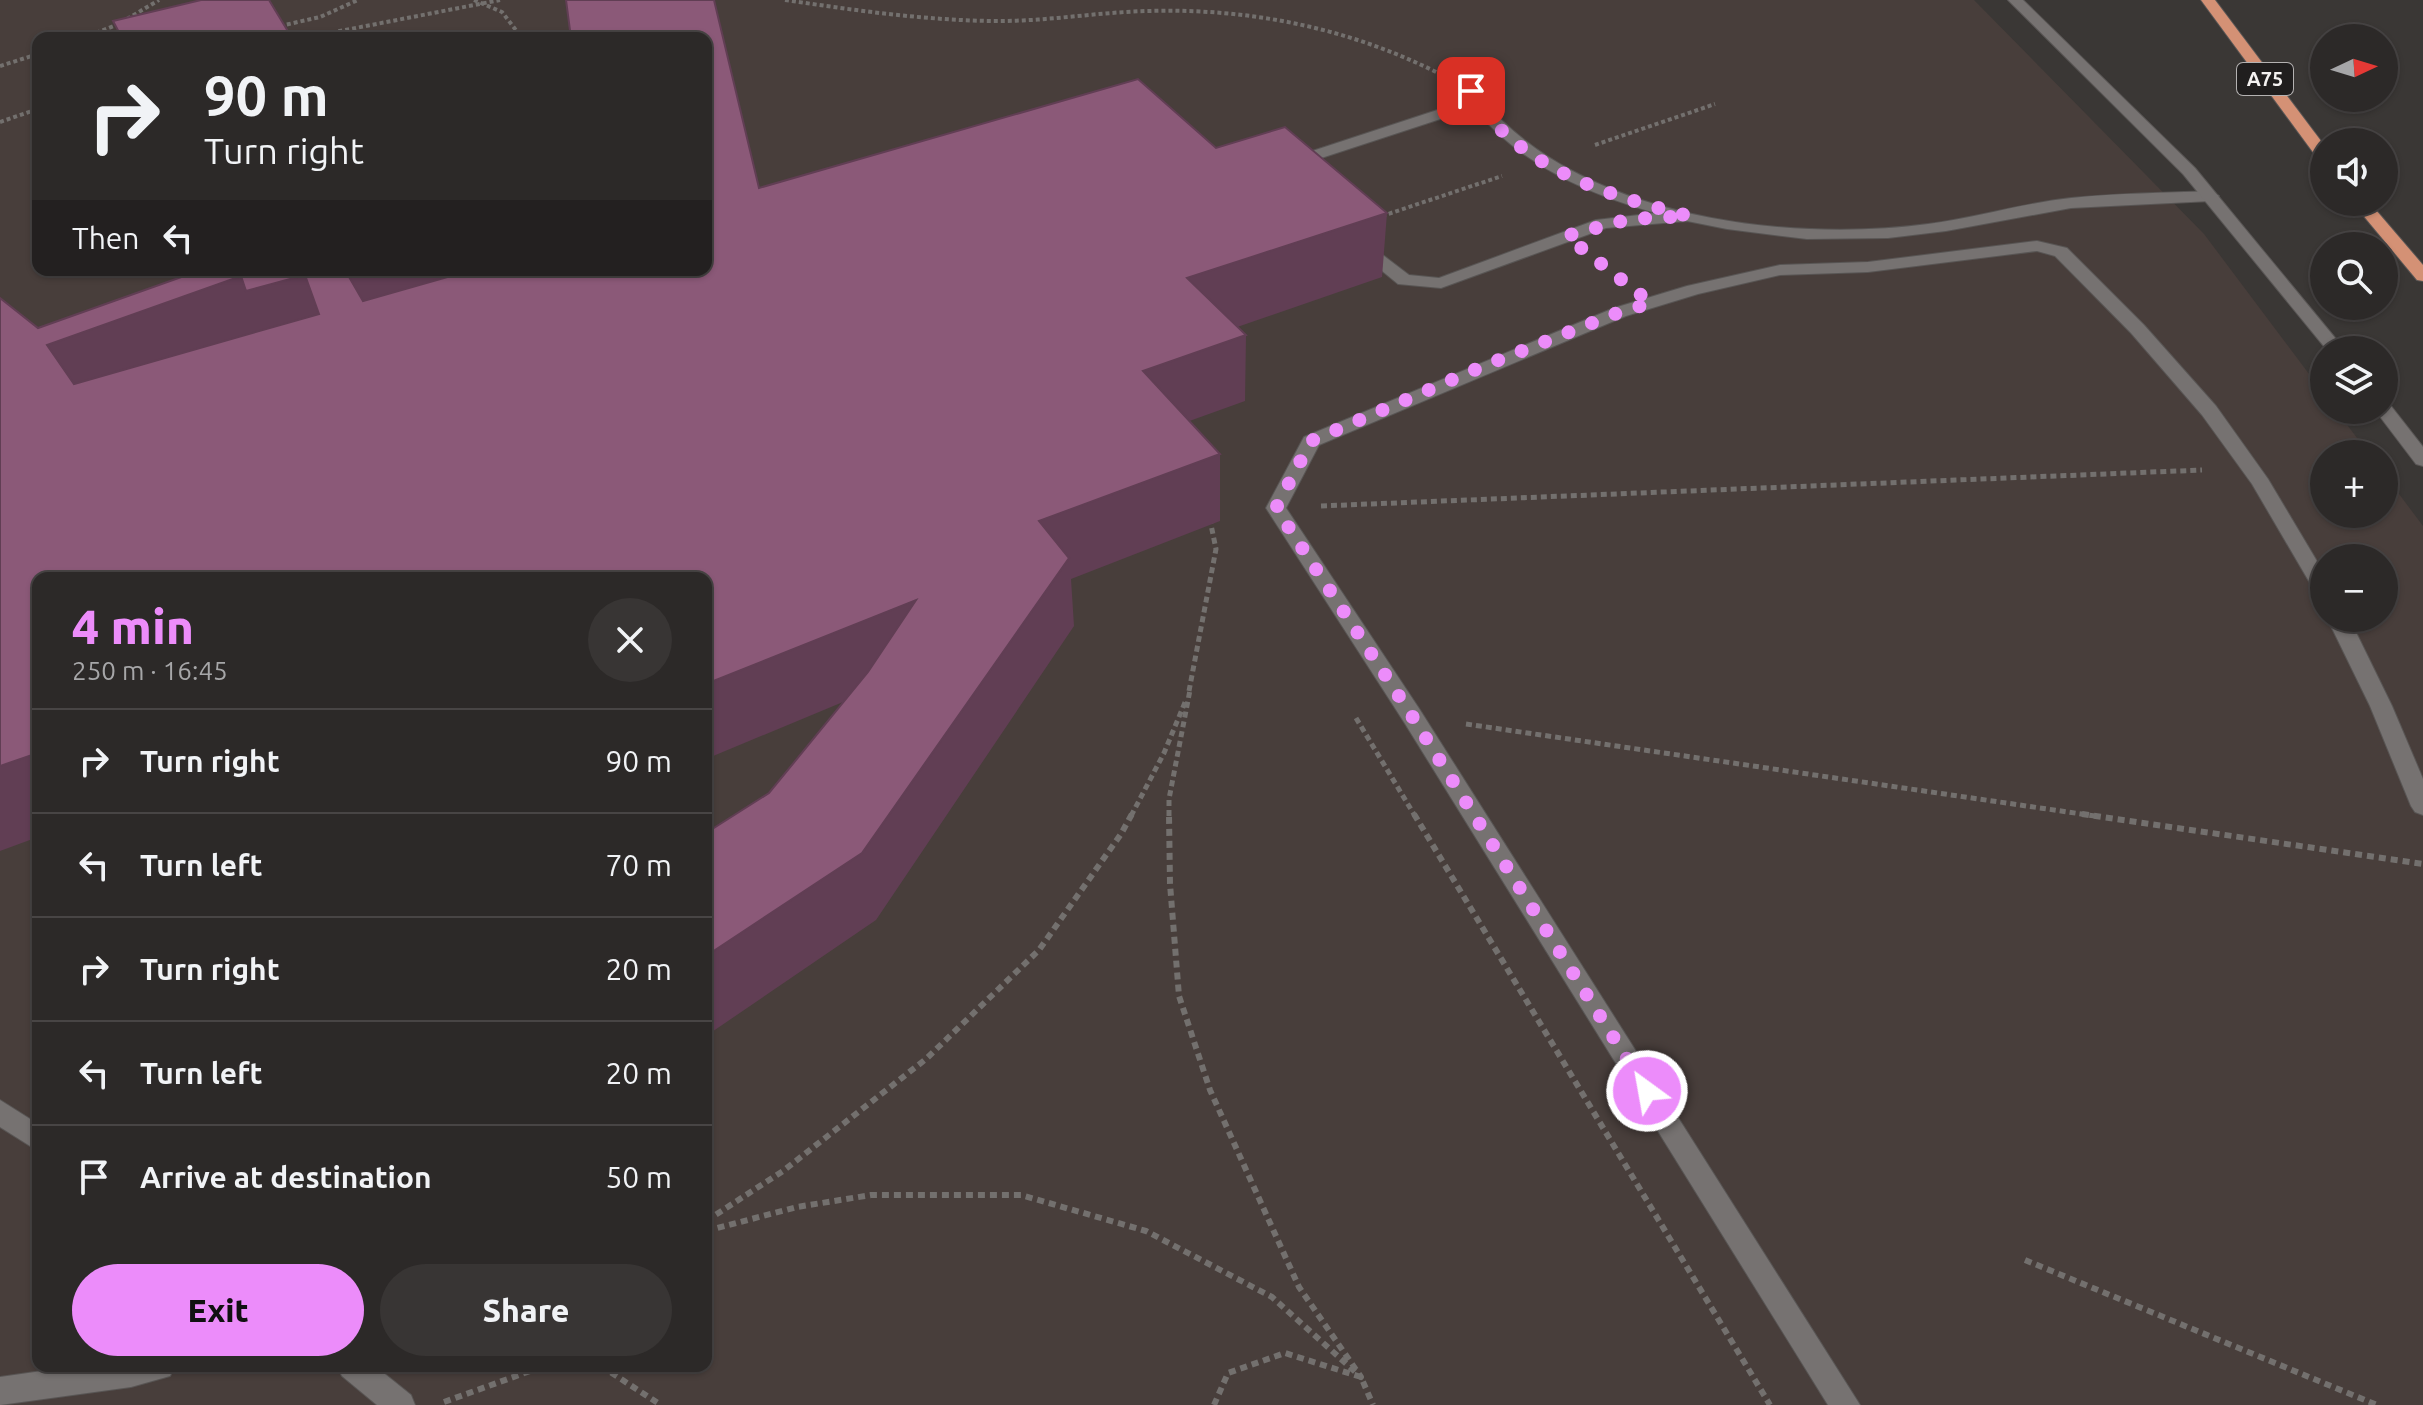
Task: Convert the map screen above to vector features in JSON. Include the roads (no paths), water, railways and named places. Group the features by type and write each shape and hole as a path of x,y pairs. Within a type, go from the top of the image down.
{"highway":[{"name":"A75","path":"2208,0 2310,137"},
{"path":"2372,216 2423,276"}],"street":[{"path":"2015,0 2211,196 2325,336"},
{"path":"1291,188 1287,174 1297,161 1477,102 1497,126 1543,162 1614,194 1689,216 1794,232 1865,234 1931,228 2072,203 2211,196"},
{"path":"1351,239 1394,275 1428,284 1452,280 1602,224 1630,219 1689,216"},
{"path":"1845,1405 1412,716 1276,508 1311,441 1620,312 1693,290 1780,270 1868,267 2037,246 2061,252 2128,317 2188,385 2251,468 2310,567"},
{"path":"2395,424 2423,460"},
{"path":"2345,632 2381,706 2423,806"},
{"path":"0,1112 32,1135"},
{"path":"0,1391 135,1372"},
{"path":"359,1372 400,1405"}]}
